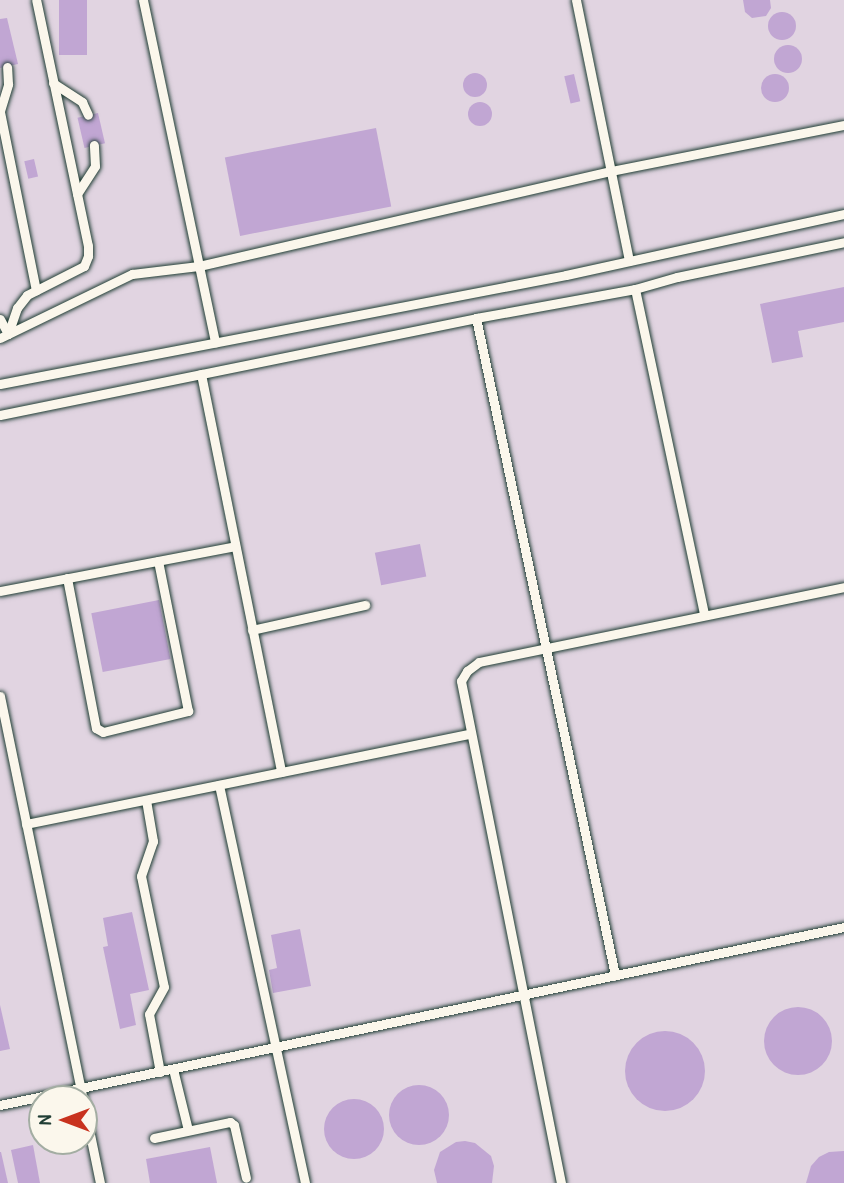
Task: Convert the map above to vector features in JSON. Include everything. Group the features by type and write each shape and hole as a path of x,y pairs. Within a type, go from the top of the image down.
{"lane":[{"path":"4,336 17,308 27,295 84,265 88,257 36,0"},
{"path":"143,0 215,343"},
{"path":"576,0 629,261"},
{"path":"7,67 8,84 0,111 36,290"},
{"path":"53,83 82,102 88,115"},
{"path":"4,336 132,274 199,266 611,171 844,125"},
{"path":"77,194 95,166 94,145"},
{"path":"0,384 629,261 844,214"},
{"path":"0,415 476,317 635,289 677,276 844,242"},
{"path":"635,289 704,615"},
{"path":"476,317 615,975"},
{"path":"0,319 4,336"},
{"path":"201,374 281,772"},
{"path":"0,591 235,546"},
{"path":"67,578 96,728 103,732 188,711 158,561"},
{"path":"561,1183 469,734 461,681 467,671 479,662 844,587"},
{"path":"252,630 365,605"},
{"path":"0,696 2,717 79,1085"},
{"path":"26,824 469,734"},
{"path":"219,785 305,1183"},
{"path":"146,800 153,841 141,876 164,987 149,1014 160,1072"},
{"path":"95,1085 844,927"},
{"path":"173,1069 188,1130"},
{"path":"0,1105 28,1099"},
{"path":"154,1138 225,1122 234,1125 246,1178"},
{"path":"94,1155 100,1183"}],"shaded area":[{"path":"0,0 844,0 844,1183 0,1183"}],"building":[{"path":"59,0 87,0 87,55 59,55"},
{"path":"743,0 770,0 771,8 766,16 752,18 745,12"},
{"path":"782,12 792,16 796,26 792,36 782,40 772,36 768,26 772,16"},
{"path":"7,18 18,64 0,68 0,19"},
{"path":"788,45 798,49 802,59 798,69 788,73 778,69 774,59 778,49"},
{"path":"475,73 484,76 487,85 484,94 475,97 466,94 463,85 466,76"},
{"path":"574,74 580,101 571,104 564,76"},
{"path":"775,74 785,78 789,88 785,98 775,102 765,98 761,88 765,78"},
{"path":"480,102 489,105 492,114 489,123 480,126 471,123 468,114 471,105"},
{"path":"98,113 105,143 85,148 78,118"},
{"path":"376,128 391,207 240,236 225,157"},
{"path":"34,159 38,177 28,179 24,161"},
{"path":"844,287 844,322 798,331 803,357 772,363 760,304"},
{"path":"420,544 426,576 381,585 375,553"},
{"path":"159,600 170,659 103,672 91,613"},
{"path":"132,912 149,990 130,994 136,1025 120,1029 103,947 108,946 103,918"},
{"path":"300,929 311,986 273,993 269,970 277,968 271,935"},
{"path":"0,1005 10,1049 0,1051"},
{"path":"798,1007 811,1009 822,1017 830,1028 830,1054 822,1065 811,1073 798,1075 785,1073 774,1065 766,1054 764,1041 766,1028 774,1017 785,1009"},
{"path":"657,1031 673,1031 694,1042 705,1063 705,1079 694,1100 673,1111 657,1111 643,1105 631,1093 625,1079 625,1063 631,1049 643,1037"},
{"path":"419,1085 436,1090 444,1098 449,1115 444,1132 436,1140 419,1145 402,1140 394,1132 389,1115 394,1098 402,1090"},
{"path":"354,1099 371,1104 379,1112 384,1129 379,1146 371,1154 354,1159 337,1154 329,1146 324,1129 329,1112 337,1104"},
{"path":"456,1142 475,1143 491,1156 494,1166 492,1183 437,1183 434,1170 440,1152"},
{"path":"28,1146 28,1155 35,1155 40,1183 18,1183 11,1150"},
{"path":"210,1147 217,1183 150,1183 146,1159"},
{"path":"844,1151 844,1183 806,1183 811,1166 819,1157 829,1152"},
{"path":"1,1152 8,1183 0,1183"}]}
